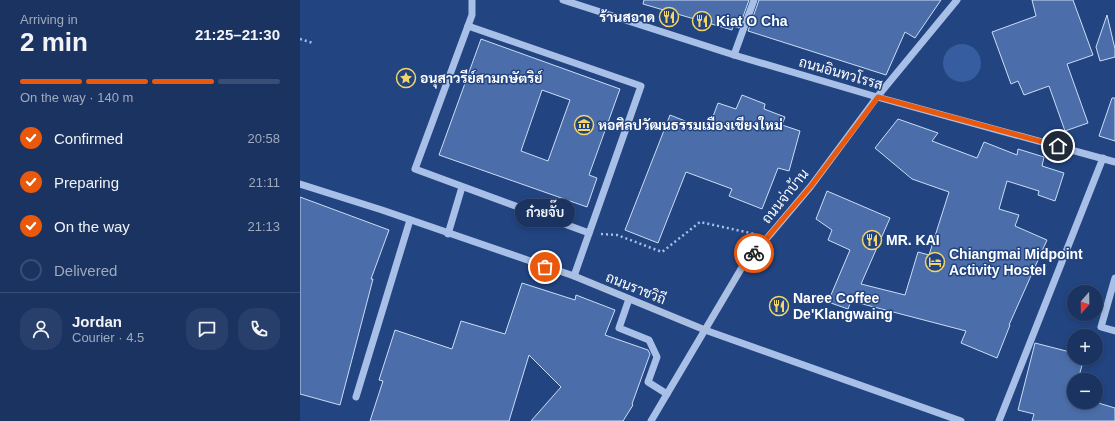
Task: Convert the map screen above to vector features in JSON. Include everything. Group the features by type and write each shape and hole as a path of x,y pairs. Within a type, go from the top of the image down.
{"street":[{"path":"472,0 472,15 416,169 589,233"},
{"name":"ถนนอินทวโรรส","path":"563,0 734,55 878,97 1115,162"},
{"path":"734,55 754,0"},
{"name":"ถนนจ่าบ้าน","path":"651,421 741,269 811,186 878,97 957,0"},
{"path":"468,26 642,86 574,276"},
{"path":"999,421 1103,158"},
{"name":"ถนนราชวิถี","path":"300,184 382,210 448,234 574,276 705,330 961,421"},
{"path":"448,234 462,187"},
{"path":"356,397 410,220"},
{"path":"1115,278 1101,327 1115,331"},
{"path":"629,299 619,328 649,340 657,357 648,382 667,394"}],"path":[{"path":"300,39 313,43"},
{"path":"589,233 617,235 662,252 700,222 755,234 766,238"}],"shaded area":[{"path":"958,44 966,44 973,47 978,52 981,63 978,74 973,79 966,82 958,82 951,79 946,74 943,67 943,59 946,52 951,47"}],"building":[{"path":"644,0 749,0 739,28 733,26 732,30 643,4"},
{"path":"759,0 941,0 915,38 905,32 886,75 748,31"},
{"path":"1032,0 1073,0 1093,55 1067,64 1088,123 1065,131 1049,86 1024,95 1018,81 1011,84 992,32 1036,16"},
{"path":"1107,15 1115,49 1115,57 1100,61 1096,47"},
{"name":"หอศิลปวัฒนธรรมเมืองเชียงใหม่","path":"481,39 620,89 589,175 597,178 587,207 439,155","holes":["542,90 570,100 548,161 521,151"]},
{"path":"742,95 765,104 764,109 785,117 782,125 800,131 789,171 778,168 762,209 729,196 732,189 686,172 658,243 625,230 670,115 708,130 718,103 736,109"},
{"path":"1112,98 1115,98 1115,141 1099,136"},
{"path":"898,119 938,133 932,141 977,158 984,142 1017,155 1018,149 1044,157 1042,166 1064,173 1055,201 1038,195 1039,191 1007,181 999,209 1019,215 1015,226 1047,240 1009,325 997,358 961,343 966,331 851,301 848,309 828,302 850,250 828,240 832,230 816,219 827,191 890,218 861,284 905,295 918,252 929,255 949,192 912,179 875,148"},
{"path":"300,197 389,230 371,279 373,279 340,405 300,394"},
{"path":"522,283 575,300 576,295 615,310 605,335 648,350 650,354 632,404 633,405 623,421 531,421 561,387 529,355 509,421 370,421 383,381 379,380 395,330 452,349 461,321 505,334"},
{"path":"1035,343 1067,351 1067,365 1082,365 1080,373 1067,373 1067,409 1103,409 1103,404 1115,408 1115,421 1032,421 1034,414 1018,410"}],"way so far":[{"path":"545,267 574,276 705,330 741,269 754,253"}],"place":[{"name":"ร้านสอาด","path":"669,17"},
{"name":"Kiat O Cha","path":"702,21"},
{"name":"อนุสาวรีย์สามกษัตริย์","path":"406,78"},
{"name":"หอศิลปวัฒนธรรมเมืองเชียงใหม่","path":"584,125"},
{"name":"MR. KAI","path":"872,240"},
{"name":"Chiangmai Midpoint Activity Hostel","path":"935,262"},
{"name":"ก๋วยจั๊บ","path":"545,267"},
{"name":"Naree Coffee De'Klangwaing","path":"779,306"}],"route":[{"path":"754,253 811,186 878,97 1058,146"}]}
